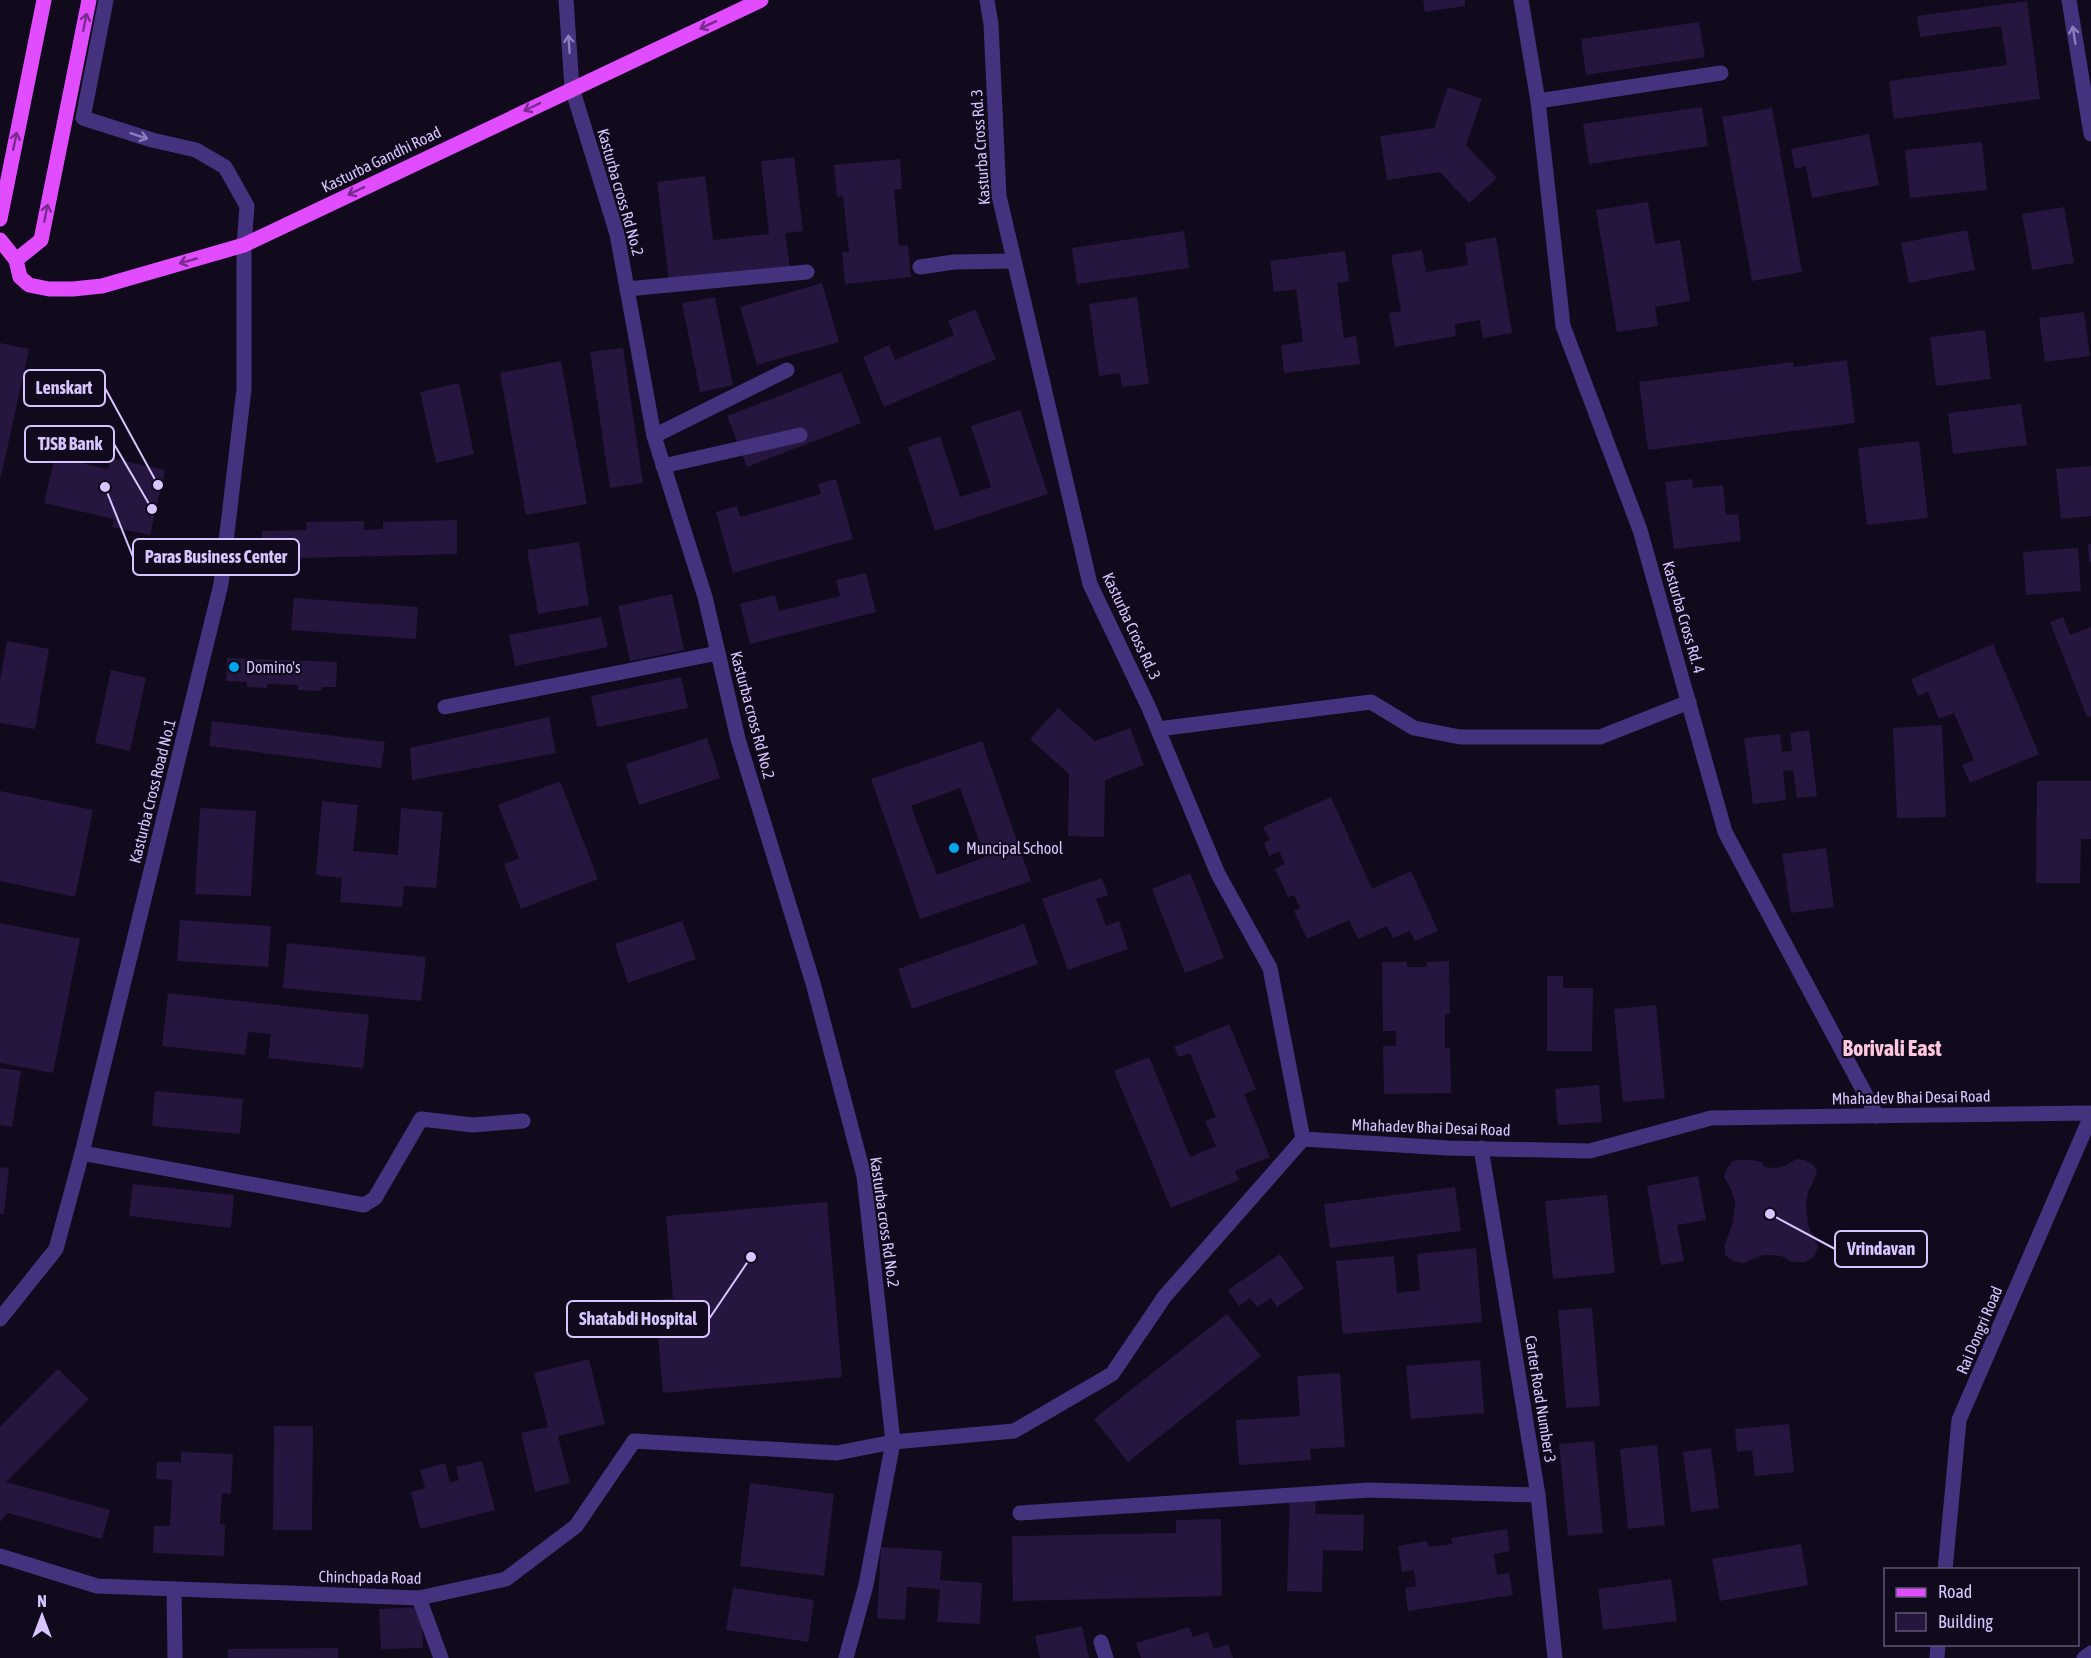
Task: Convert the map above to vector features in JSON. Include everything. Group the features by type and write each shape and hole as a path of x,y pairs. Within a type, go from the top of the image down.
{"main road":[{"path":"0,219 44,0"},
{"path":"16,260 41,240 89,0"},
{"name":"Kasturba Gandhi Road","path":"0,240 16,260 20,277 29,285 73,290 102,286 244,245 761,0"}],"street":[{"name":"Kasturba Cross Road No.1","path":"0,1319 56,1249 82,1153 221,584 244,389 244,245 247,206 225,167 196,150 152,140 83,118 106,0"},
{"name":"Kasturba cross Rd No.2","path":"566,0 572,88 617,234 654,436 705,597 738,739 813,983 864,1176 893,1442 866,1585 846,1658"},
{"name":"Kasturba Cross Rd. 3","path":"987,0 999,196 1090,584 1158,729 1218,874 1270,968 1303,1139"},
{"name":"Kasturba Cross Rd. 4","path":"1521,0 1538,101 1563,326 1640,530 1725,832 1877,1116"},
{"path":"2069,0 2086,77 2091,134"},
{"path":"1538,101 1721,73"},
{"path":"920,267 954,262 1014,261"},
{"path":"627,289 807,272"},
{"path":"654,436 787,369"},
{"path":"663,466 800,435"},
{"path":"445,707 718,653"},
{"path":"1158,729 1371,702 1414,728 1460,737 1600,737 1689,702"},
{"name":"Mhahadev Bhai Desai Road","path":"1303,1139 1590,1151 1710,1118 2091,1114"},
{"name":"Rai Dongri Road","path":"1945,1568 1959,1420 2091,1114"},
{"path":"82,1153 364,1205 375,1198 421,1119 473,1125 523,1121"},
{"path":"893,1442 1014,1431 1112,1374 1165,1296 1303,1139"},
{"name":"Carter Road Number 3","path":"1481,1148 1538,1495 1555,1658"},
{"name":"Chinchpada Road","path":"0,1556 97,1586 419,1598 506,1579 576,1526 634,1441 837,1453 893,1442"},
{"path":"1020,1513 1369,1490 1538,1495"},
{"path":"174,1589 175,1658"},
{"path":"419,1598 441,1658"},
{"path":"1101,1642 1106,1658"},
{"path":"2084,1658 2091,1653"}],"building":[{"path":"1423,0 1465,0 1465,6 1425,12"},
{"path":"2027,1 2040,99 1894,119 1889,81 2007,65 2001,26 1920,37 1917,16"},
{"path":"1699,22 1705,57 1586,75 1581,39"},
{"path":"1448,87 1482,99 1466,145 1497,178 1469,203 1440,172 1387,180 1380,136 1434,128"},
{"path":"1702,107 1708,146 1589,164 1583,124"},
{"path":"1772,108 1802,272 1752,281 1722,117"},
{"path":"1869,134 1879,185 1812,198 1806,166 1795,169 1791,149"},
{"path":"1982,142 1987,190 1910,198 1905,150"},
{"path":"794,157 803,231 785,233 790,267 669,281 657,182 705,176 713,240 769,234 761,161"},
{"path":"900,159 902,189 894,189 899,246 908,245 911,277 845,284 842,252 849,252 843,196 837,197 834,165"},
{"path":"1648,202 1655,244 1680,240 1690,301 1655,307 1658,326 1617,332 1596,210"},
{"path":"2064,207 2074,263 2032,270 2022,214"},
{"path":"1967,230 1975,270 1909,283 1901,243"},
{"path":"1184,231 1189,268 1077,284 1072,248"},
{"path":"1496,237 1512,333 1483,338 1480,320 1455,324 1456,336 1395,347 1389,313 1401,311 1391,255 1422,250 1426,272 1468,265 1465,243"},
{"path":"1345,251 1349,281 1337,283 1344,338 1356,336 1360,364 1284,373 1281,345 1303,342 1296,289 1274,292 1270,261"},
{"path":"822,283 839,342 757,365 740,307"},
{"path":"715,297 733,385 700,392 682,303"},
{"path":"1137,297 1149,384 1122,387 1120,373 1099,376 1089,304"},
{"path":"975,309 996,359 884,407 863,357 889,345 895,360 954,335 948,321"},
{"path":"2084,312 2090,356 2045,362 2039,318"},
{"path":"1985,330 1991,379 1936,386 1930,337"},
{"path":"0,343 29,349 1,477 0,476"},
{"path":"623,348 643,483 610,488 590,352"},
{"path":"1847,360 1855,423 1648,450 1639,382 1793,362 1794,367"},
{"path":"561,361 587,504 526,515 500,373"},
{"path":"841,372 861,423 747,467 727,416"},
{"path":"459,383 474,454 436,463 420,392"},
{"path":"2021,404 2027,445 1953,454 1948,413"},
{"path":"1020,410 1048,494 935,531 908,447 940,436 960,497 991,487 971,426"},
{"path":"1919,441 1928,518 1867,525 1858,448"},
{"path":"55,457 108,469 111,458 165,470 150,535 112,527 114,519 44,503"},
{"path":"2091,466 2091,516 2061,519 2056,469"},
{"path":"836,479 853,539 733,573 716,512 737,506 740,517 821,494 818,484"},
{"path":"1692,479 1693,488 1723,485 1726,515 1738,514 1741,541 1674,549 1665,482"},
{"path":"457,520 457,554 262,559 262,531 307,530 306,522 364,521 364,530 383,529 383,522"},
{"path":"579,542 589,605 538,614 527,550"},
{"path":"2088,544 2091,544 2091,562 2089,562"},
{"path":"2078,548 2081,591 2026,595 2023,552"},
{"path":"866,573 876,612 750,644 740,604 775,595 779,611 840,596 836,580"},
{"path":"672,594 684,650 630,661 618,606"},
{"path":"294,598 418,607 416,639 291,630"},
{"path":"601,617 608,647 515,666 509,635"},
{"path":"2063,617 2070,635 2091,627 2091,716 2087,717 2050,622"},
{"path":"7,641 49,649 35,729 0,723 0,681"},
{"path":"1993,644 2039,754 1970,783 1962,765 1974,760 1954,713 1939,719 1928,692 1918,696 1911,679"},
{"path":"227,658 337,662 336,687 322,687 321,691 298,690 298,685 267,684 267,688 247,687 247,682 226,681"},
{"path":"111,670 146,678 130,751 95,743"},
{"path":"681,677 688,708 597,727 591,696"},
{"path":"1058,708 1095,741 1130,728 1144,765 1105,780 1104,837 1068,836 1069,774 1030,739"},
{"path":"549,717 556,753 412,780 410,748"},
{"path":"212,721 385,742 381,768 209,746"},
{"path":"1942,725 1946,817 1897,818 1893,728"},
{"path":"1809,730 1817,796 1797,798 1793,770 1783,771 1786,800 1753,804 1744,738 1780,734 1782,752 1792,751 1790,733"},
{"path":"707,738 720,778 639,805 626,764"},
{"path":"982,741 1031,881 920,919 871,779","holes":["960,788 985,857 937,875 911,806"]},
{"path":"560,781 598,879 521,909 504,864 519,858 498,805"},
{"path":"2037,781 2091,781 2091,839 2081,839 2080,883 2036,883"},
{"path":"0,791 93,810 75,897 0,881"},
{"path":"1331,797 1372,889 1411,871 1438,931 1415,941 1410,931 1393,938 1387,926 1358,939 1349,920 1307,939 1294,911 1300,908 1294,895 1288,897 1275,869 1285,864 1279,851 1269,856 1264,843 1270,840 1263,827"},
{"path":"322,801 358,805 353,851 398,855 401,808 443,812 436,888 404,886 402,907 340,902 342,878 316,875"},
{"path":"200,808 256,811 251,896 195,894"},
{"path":"1826,848 1834,907 1791,913 1782,854"},
{"path":"1190,873 1224,958 1185,973 1152,889"},
{"path":"1102,878 1108,895 1096,899 1106,926 1119,921 1128,949 1068,970 1042,899"},
{"path":"180,920 271,926 268,967 177,961"},
{"path":"682,921 696,959 628,983 615,944"},
{"path":"0,923 80,939 53,1073 0,1063"},
{"path":"1024,924 1038,964 912,1009 898,969"},
{"path":"287,943 426,957 421,1001 283,988"},
{"path":"1449,961 1450,1014 1445,1014 1445,1048 1450,1048 1451,1093 1384,1094 1383,1046 1396,1046 1396,1031 1383,1031 1382,962 1407,962 1407,967 1427,967 1427,962"},
{"path":"1547,976 1563,976 1563,988 1593,988 1592,1051 1547,1051"},
{"path":"168,993 369,1015 363,1068 268,1058 271,1034 248,1032 245,1055 162,1046"},
{"path":"1656,1005 1665,1098 1623,1102 1614,1009"},
{"path":"1229,1024 1256,1089 1244,1094 1270,1157 1235,1171 1239,1180 1171,1208 1114,1071 1149,1057 1190,1157 1216,1146 1205,1121 1216,1117 1190,1053 1179,1057 1174,1047"},
{"path":"0,1068 21,1071 12,1127 0,1125"},
{"path":"1599,1085 1602,1122 1558,1125 1555,1089"},
{"path":"155,1091 243,1099 240,1134 152,1126"},
{"path":"1797,1159 1812,1164 1817,1170 1808,1192 1806,1205 1808,1225 1818,1247 1814,1257 1805,1262 1792,1262 1784,1257 1773,1255 1763,1255 1744,1263 1733,1261 1725,1255 1725,1244 1733,1222 1735,1203 1724,1177 1727,1168 1733,1161 1751,1160 1761,1162 1765,1167 1775,1168"},
{"path":"0,1167 9,1168 4,1214 0,1214"},
{"path":"1698,1176 1706,1220 1677,1225 1684,1261 1661,1265 1647,1186"},
{"path":"133,1184 234,1195 231,1228 129,1216"},
{"path":"1455,1187 1461,1231 1330,1248 1324,1204"},
{"path":"1607,1195 1615,1273 1553,1279 1545,1201"},
{"path":"827,1202 842,1377 663,1393 655,1300 673,1298 666,1216"},
{"path":"1476,1248 1482,1322 1343,1334 1336,1261 1394,1256 1397,1293 1420,1290 1417,1254"},
{"path":"1280,1254 1304,1288 1277,1307 1271,1298 1257,1307 1250,1298 1239,1306 1228,1290"},
{"path":"1592,1308 1600,1406 1566,1408 1558,1310"},
{"path":"1227,1314 1261,1356 1128,1462 1094,1419"},
{"path":"589,1359 605,1424 558,1436 570,1483 535,1492 521,1433 548,1427 534,1373"},
{"path":"1480,1360 1484,1413 1411,1419 1406,1366"},
{"path":"58,1369 89,1399 6,1482 110,1510 102,1539 8,1513 0,1522 0,1427"},
{"path":"1340,1373 1345,1447 1310,1449 1311,1460 1239,1465 1236,1420 1300,1416 1297,1376"},
{"path":"1789,1424 1794,1472 1755,1476 1752,1450 1737,1452 1735,1429"},
{"path":"274,1426 313,1426 312,1530 273,1530"},
{"path":"1594,1441 1603,1533 1568,1536 1559,1444"},
{"path":"1657,1445 1665,1525 1628,1529 1620,1449"},
{"path":"1711,1448 1719,1508 1691,1512 1683,1452"},
{"path":"181,1452 233,1454 231,1494 222,1493 220,1524 225,1525 224,1556 153,1553 154,1526 170,1526 172,1480 156,1479 157,1462 181,1462"},
{"path":"482,1461 495,1510 420,1529 411,1492 425,1488 420,1470 445,1463 450,1483 459,1480 456,1467"},
{"path":"750,1483 834,1494 824,1576 740,1566"},
{"path":"1290,1496 1316,1497 1315,1514 1364,1515 1363,1551 1323,1550 1322,1592 1287,1591"},
{"path":"1221,1519 1222,1596 1013,1601 1012,1536 1176,1533 1176,1520"},
{"path":"1507,1529 1510,1551 1494,1554 1497,1575 1509,1573 1513,1595 1408,1611 1405,1588 1416,1586 1414,1570 1402,1572 1398,1546 1427,1541 1428,1547 1453,1544 1451,1538"},
{"path":"1801,1544 1808,1585 1720,1601 1712,1559"},
{"path":"881,1547 942,1551 940,1580 982,1583 980,1624 937,1622 940,1589 907,1587 905,1620 877,1618"},
{"path":"1671,1579 1677,1621 1603,1630 1598,1589"},
{"path":"733,1588 814,1600 808,1642 726,1630"},
{"path":"422,1607 423,1648 381,1649 379,1609"},
{"path":"1082,1626 1089,1658 1040,1658 1035,1636"},
{"path":"1189,1627 1193,1637 1208,1632 1214,1649 1228,1644 1233,1658 1141,1658 1136,1643"},
{"path":"338,1648 338,1658 228,1658 228,1649"}],"place":[{"name":"Lenskart","path":"158,485"},
{"name":"Paras Business Center","path":"105,487"},
{"name":"TJSB Bank","path":"152,509"},
{"name":"Domino's","path":"234,667"},
{"name":"Muncipal School","path":"954,848"},
{"name":"Vrindavan","path":"1770,1214"},
{"name":"Shatabdi Hospital","path":"751,1257"}],"district":[{"name":"Borivali East","path":"1892,1048"}]}
